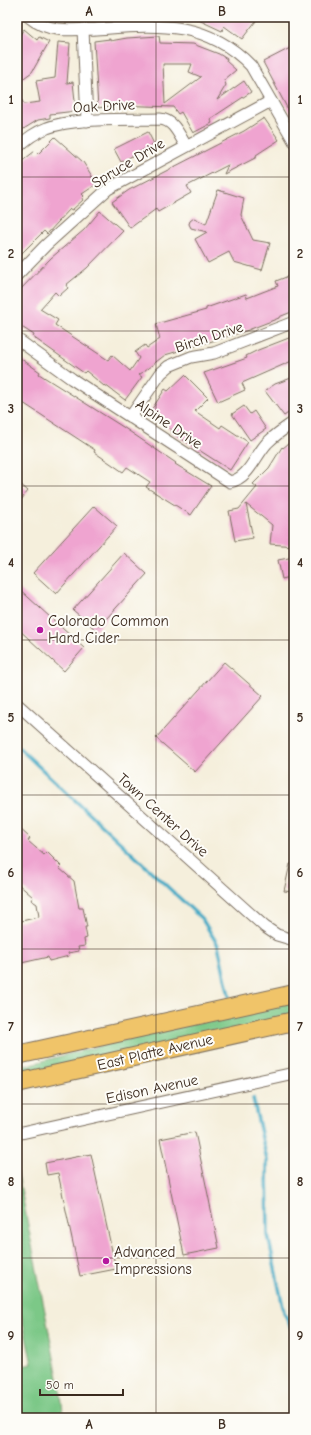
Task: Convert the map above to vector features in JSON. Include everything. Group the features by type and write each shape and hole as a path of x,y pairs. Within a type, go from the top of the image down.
{"highway":[{"name":"East Platte Avenue","path":"17,1055 294,994"},
{"name":"East Platte Avenue","path":"17,1083 294,1021"}],"street":[{"path":"29,17 42,27 51,29 83,29 150,25 166,26 193,31 214,40 241,56 251,66 294,141"},
{"path":"83,29 87,121"},
{"name":"Spruce Drive","path":"17,275 46,245 108,189 272,101"},
{"name":"Oak Drive","path":"17,148 36,133 49,127 87,121 167,119 172,123 186,146"},
{"name":"Birch Drive","path":"131,416 161,373 169,366 191,357 214,353 294,322"},
{"name":"Alpine Drive","path":"17,339 72,379 131,416 230,482 237,480 244,475 266,444 294,422"},
{"name":"Town Center Drive","path":"17,704 265,927 277,935 294,940"},
{"name":"Edison Avenue","path":"17,1134 290,1074"}],"green space":[{"path":"294,1001 294,1017 17,1077 17,1068 155,1033"},
{"path":"17,1169 60,1388 64,1418 17,1418 17,1367 32,1364 17,1296"}],"building":[{"path":"192,17 259,17 242,39 224,26 222,31"},
{"path":"24,29 37,40 39,37 49,42 32,72 17,83 17,39"},
{"path":"159,36 160,43 193,44 219,54 227,59 226,61 236,70 224,80 226,85 217,100 244,81 251,92 210,119 212,123 193,133 181,112 178,114 173,107 116,105 98,108 94,41 110,39 110,41 127,38","holes":["163,64 192,64 189,72 201,77 165,104"]},
{"path":"58,42 70,43 67,83 73,82 76,111 50,114 50,118 38,120 17,133 17,92 24,104 40,102 36,81 55,78"},
{"path":"294,46 294,121 263,62"},
{"path":"264,118 279,140 256,155 257,157 224,174 228,165 187,186 191,193 158,212 156,209 130,228 112,202 129,190 244,131"},
{"path":"148,132 154,144 121,162 114,149"},
{"path":"55,137 83,162 97,184 82,194 84,196 82,198 83,200 72,210 70,209 47,234 44,231 17,258 17,165 35,151 38,154"},
{"path":"218,190 244,198 241,215 253,240 270,243 262,270 234,262 229,252 208,263 195,239 207,232 191,228 189,224 194,218 206,224"},
{"path":"100,211 123,231 87,268 66,285 68,288 59,296 55,292 40,309 58,320 55,325 108,360 112,355 130,371 139,358 135,352 145,345 147,348 160,339 156,324 206,310 206,308 246,294 247,298 278,286 276,281 294,274 294,311 243,332 165,355 139,375 142,377 125,400 105,385 104,386 86,371 84,373 17,324 17,293 51,258 84,230"},
{"path":"294,336 294,360 242,383 245,390 218,402 204,373 247,358 246,356 258,350"},
{"path":"17,356 40,372 39,374 123,427 176,463 175,464 211,486 191,515 146,487 150,482 127,467 123,472 94,452 95,450 17,399"},
{"path":"185,375 208,398 195,411 220,428 222,425 248,442 230,470 171,432 172,430 148,415 165,389 168,391"},
{"path":"294,377 294,409 284,416 265,391 275,384"},
{"path":"244,406 250,414 254,411 266,429 250,440 232,414"},
{"path":"294,439 294,546 270,544 272,525 246,504 253,538 235,541 229,511 239,509 257,487 253,484 269,468 282,447 283,448"},
{"path":"17,481 28,491 17,505"},
{"path":"94,506 117,526 56,594 33,573"},
{"path":"124,553 147,574 96,630 73,610"},
{"path":"294,557 294,576 282,579 278,560"},
{"path":"17,587 84,648 64,671 17,628"},
{"path":"224,662 263,696 195,772 156,738"},
{"path":"17,826 30,838 28,841 44,855 47,852 61,866 59,868 74,881 79,908 83,908 87,927 85,927 87,938 84,939 85,946 78,947 79,951 68,953 69,956 49,961 48,957 17,964 17,922 39,917 37,904 31,900 33,897 17,883"},
{"path":"290,864 294,864 294,892 284,891"},
{"path":"195,1132 219,1248 184,1255 160,1139"},
{"path":"91,1154 116,1269 80,1276 58,1173 47,1175 45,1163"}],"waterway":[{"path":"17,746 202,919 218,945 229,996"},
{"path":"253,1098 267,1160 268,1235 284,1312 294,1334"}],"place":[{"name":"Colorado Common Hard Cider","path":"40,630"},
{"name":"Advanced Impressions","path":"106,1261"}]}
